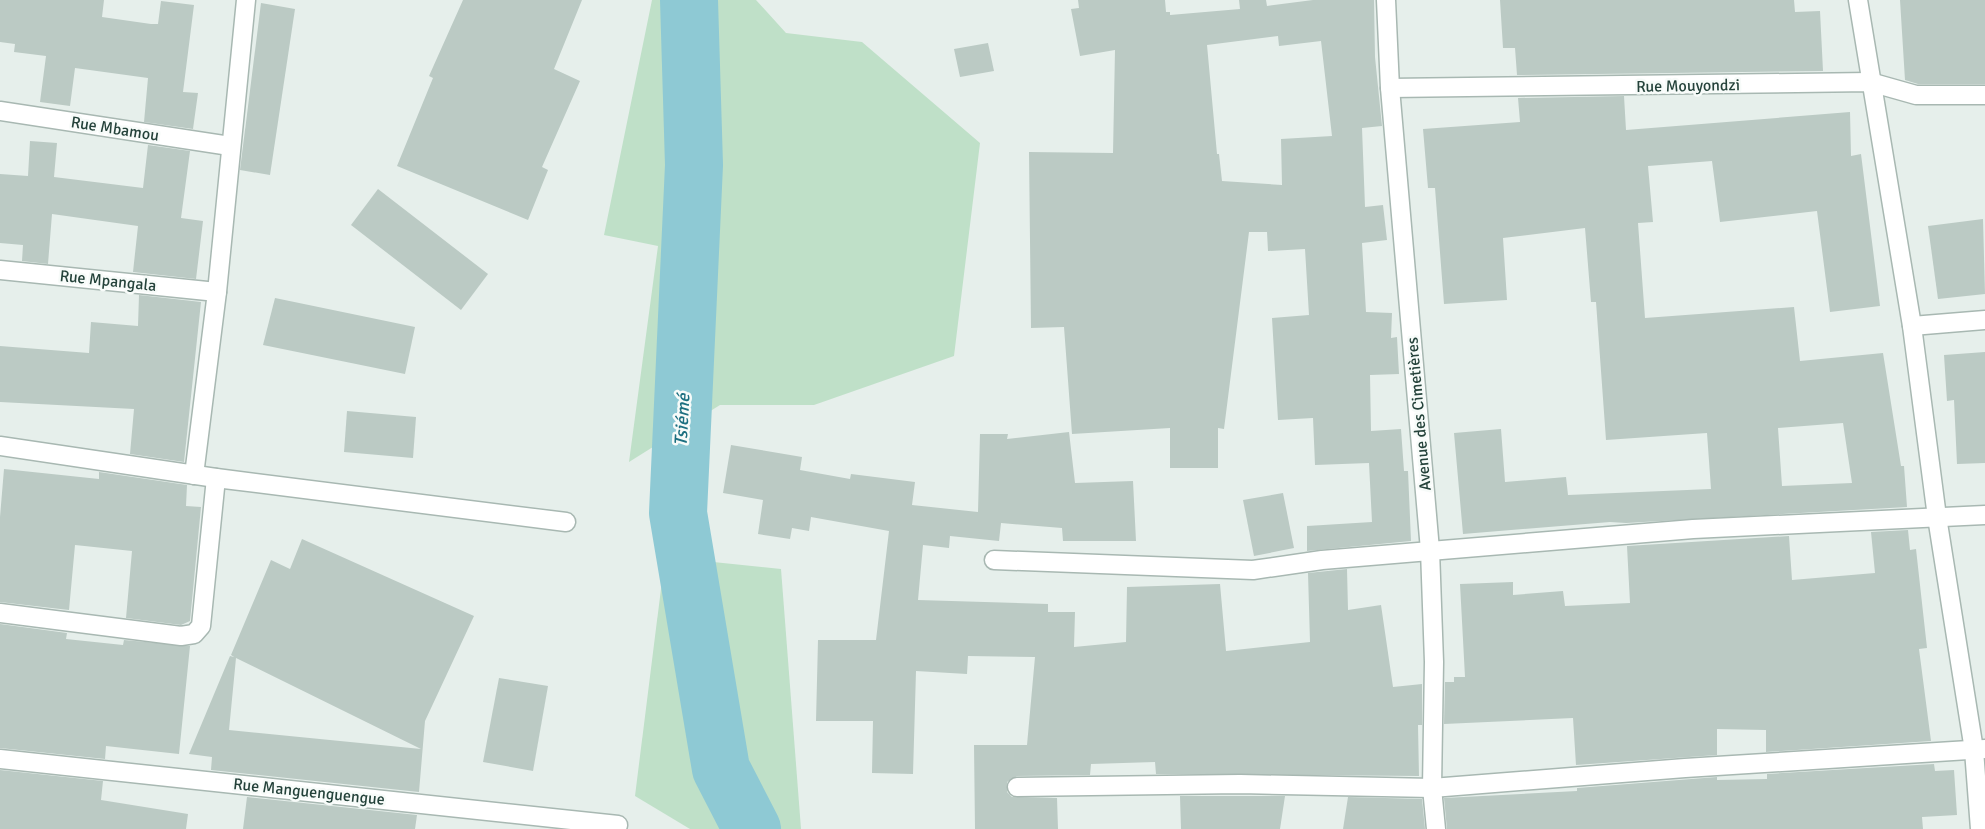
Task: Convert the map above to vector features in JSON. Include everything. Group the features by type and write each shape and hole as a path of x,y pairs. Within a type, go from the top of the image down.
{"street":[{"path":"194,475 217,292 246,0"},
{"name":"Avenue des Cimetières","path":"1386,0 1390,88 1430,550 1434,662 1432,788 1436,829"},
{"path":"1858,0 1912,326 1937,517 1980,750 1980,829"},
{"name":"Rue Mouyondzi","path":"1390,88 1669,87 1870,82 1916,95 1985,95"},
{"name":"Rue Mbamou","path":"0,111 230,146"},
{"name":"Rue Mpangala","path":"0,270 217,292"},
{"path":"1912,326 1985,320"},
{"path":"0,446 216,478 566,522"},
{"path":"0,613 181,636 194,634 201,626 216,478"},
{"path":"994,560 1253,570 1322,560 1693,529 1985,515"},
{"path":"1017,787 1240,784 1432,788 1685,768 1980,750"},
{"name":"Rue Manguenguengue","path":"0,759 618,825"}],"green space":[{"path":"652,0 756,0 786,33 862,42 980,143 954,356 814,405 720,405 629,462 658,246 604,235"},
{"path":"665,557 781,569 801,829 690,829 635,796"}],"building":[{"path":"0,0 104,0 102,17 151,24 158,24 161,1 194,5 183,92 198,93 193,129 144,122 148,78 75,68 70,106 40,102 46,56 14,52 15,44 0,42"},
{"path":"463,0 582,0 554,69 580,81 542,167 548,170 528,220 397,166 433,78 429,76"},
{"path":"1078,0 1165,0 1166,12 1170,12 1170,15 1240,9 1239,0 1266,0 1267,6 1313,0 1374,0 1375,57 1382,126 1362,128 1365,207 1383,205 1387,240 1362,243 1366,312 1392,313 1391,338 1397,337 1399,374 1370,375 1371,431 1401,429 1404,471 1408,471 1411,541 1307,551 1307,526 1372,522 1369,463 1315,465 1313,418 1278,420 1272,318 1309,315 1305,249 1268,251 1267,232 1249,232 1224,429 1218,428 1218,468 1170,468 1170,428 1072,434 1064,327 1031,328 1029,152 1113,153 1115,50 1080,56 1071,9 1079,8","holes":["1278,36 1279,46 1321,41 1332,136 1281,139 1282,185 1222,181 1219,154 1217,154 1207,45"]},
{"path":"1500,0 1794,0 1795,12 1820,11 1823,71 1517,75 1515,48 1503,48"},
{"path":"1900,0 1985,0 1985,84 1918,84 1905,80"},
{"path":"261,3 295,9 270,175 240,170"},
{"path":"988,43 994,71 960,77 954,49"},
{"path":"1624,96 1626,130 1850,112 1851,156 1861,154 1880,306 1830,312 1817,211 1720,222 1712,161 1648,166 1653,222 1638,223 1645,318 1794,307 1800,361 1883,353 1901,466 1904,466 1907,507 1626,523 1610,522 1463,534 1454,433 1501,429 1505,482 1566,477 1568,495 1711,489 1707,433 1606,440 1596,302 1591,302 1585,228 1503,238 1507,300 1444,304 1435,188 1428,188 1423,129 1520,122 1518,98","holes":["1843,423 1852,483 1782,486 1778,428"]},
{"path":"30,141 57,143 54,177 143,188 148,145 190,151 181,218 203,221 196,279 133,272 138,226 52,214 48,264 22,261 23,245 0,243 0,174 28,176"},
{"path":"378,189 488,274 461,310 351,225"},
{"path":"1983,219 1985,294 1938,299 1928,226"},
{"path":"139,295 201,302 184,462 130,454 134,409 0,402 0,346 89,353 91,322 138,326"},
{"path":"275,298 415,327 405,374 263,345"},
{"path":"1985,352 1985,463 1957,464 1954,400 1947,401 1944,355"},
{"path":"347,411 416,417 413,458 344,452"},
{"path":"1069,432 1075,483 1133,481 1136,541 1063,541 1062,528 1001,523 999,541 950,536 949,548 923,545 918,600 1048,604 1048,612 1075,612 1074,647 1126,642 1127,587 1220,584 1226,651 1310,642 1308,573 1347,569 1348,610 1381,605 1393,687 1422,684 1422,725 1418,725 1419,776 1156,774 1155,762 1091,764 1090,775 1017,776 1007,782 1007,792 1012,797 1057,798 1058,829 975,829 974,745 1027,745 1035,657 968,656 967,674 916,671 913,774 872,773 873,721 816,721 818,640 876,640 889,531 811,517 809,531 792,528 790,539 758,534 763,500 723,493 731,445 802,457 800,470 850,479 851,474 915,482 912,505 978,512 980,434 1008,434 1007,439"},
{"path":"4,469 99,479 99,472 187,485 186,506 201,507 190,621 181,625 126,618 132,551 75,545 69,610 0,602 0,517"},
{"path":"1283,493 1294,548 1254,556 1243,500"},
{"path":"1908,530 1910,550 1916,549 1927,648 1919,649 1931,741 1766,752 1766,730 1717,729 1717,755 1576,765 1573,718 1444,724 1445,682 1454,682 1454,677 1465,677 1460,584 1513,582 1513,595 1563,591 1565,606 1630,603 1627,546 1789,536 1792,580 1875,573 1871,532"},
{"path":"302,539 474,616 425,721 419,792 211,770 212,757 189,754 230,656 234,657 231,655 271,560 290,569","holes":["236,658 421,749 229,730"]},
{"path":"0,624 67,633 66,639 123,645 124,640 190,646 179,754 106,746 105,759 0,748"},
{"path":"499,678 548,686 533,771 483,762"},
{"path":"1934,764 1935,771 1954,770 1957,815 1922,817 1923,829 1447,829 1444,798 1577,791 1577,788 1717,777 1717,780 1767,779 1767,774"},
{"path":"0,770 103,781 101,800 188,814 186,829 0,829"},
{"path":"1180,796 1285,796 1280,829 1181,829"},
{"path":"247,797 417,815 415,829 243,829"},
{"path":"1348,797 1422,799 1425,829 1343,829"}],"waterway":[{"name":"Tsiémé","path":"689,0 694,165 678,513 721,769 752,829"}]}
